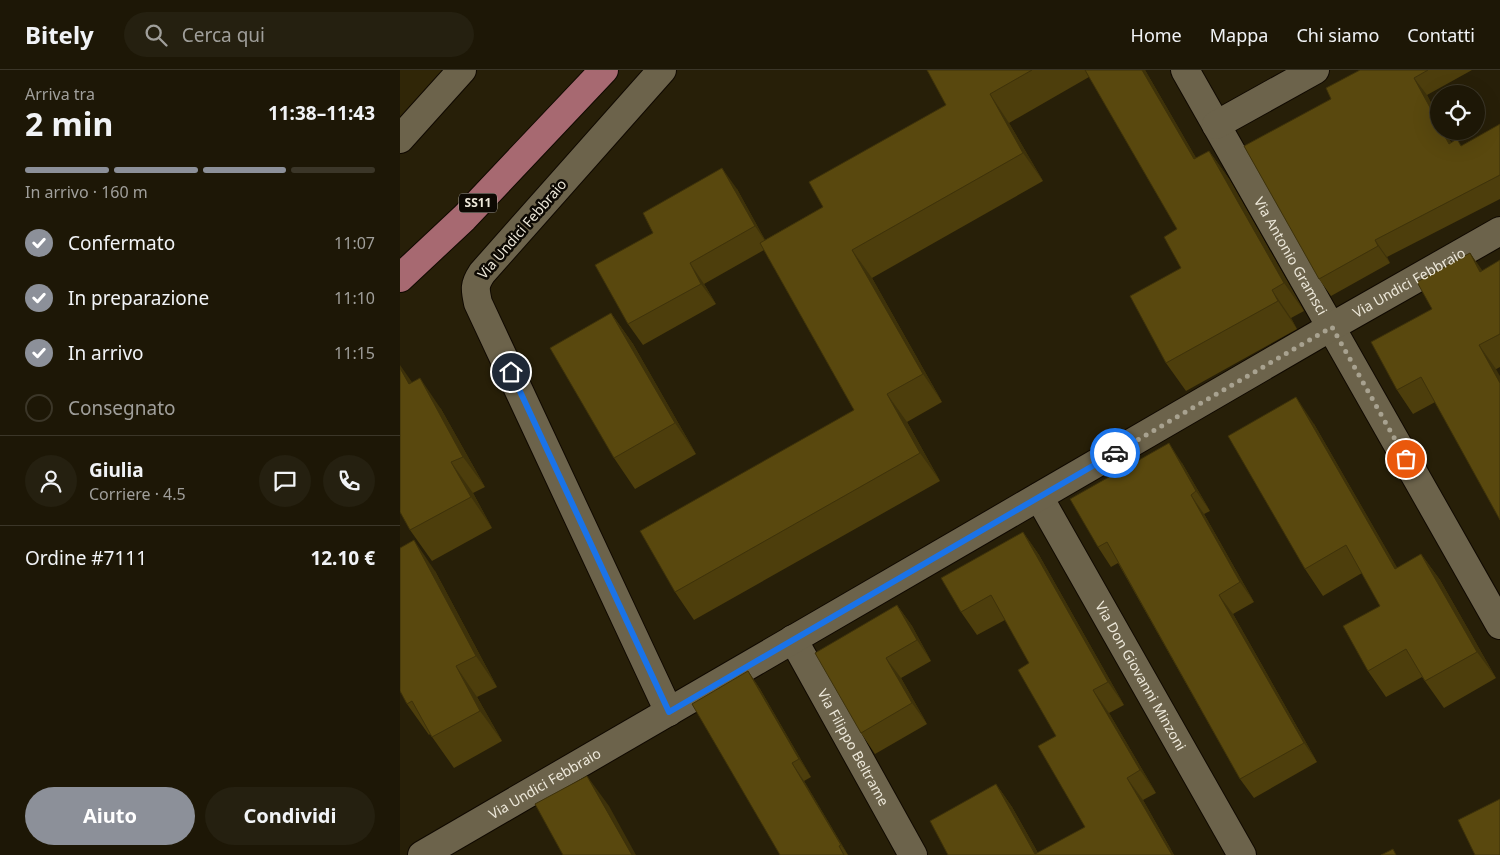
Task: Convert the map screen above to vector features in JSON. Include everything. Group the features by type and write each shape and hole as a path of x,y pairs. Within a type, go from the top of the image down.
{"main road":[{"name":"SS11","path":"552,125 593,70"},
{"name":"SS11","path":"400,278 464,218 604,70"}],"street":[{"path":"400,139 462,70"},
{"name":"Via Undici Febbraio","path":"662,70 501,250 475,283 478,303 669,712"},
{"name":"Via Antonio Gramsci","path":"1185,70 1500,625"},
{"path":"1216,125 1315,70"},
{"name":"Via Undici Febbraio","path":"422,855 1500,231"},
{"name":"Via Don Giovanni Minzoni","path":"1039,497 1242,855"},
{"name":"Via Filippo Beltrame","path":"793,640 913,855"}],"shaded area":[{"path":"400,70 452,70 400,130"}],"building":[{"path":"927,70 1032,70 990,94 1023,153 852,250 923,374 887,394 920,453 675,592 640,531 854,410 760,243 823,207 809,182 946,105"},
{"path":"1085,70 1142,70 1194,159 1209,151 1284,283 1272,290 1278,301 1166,363 1130,296 1181,268 1164,237 1177,229"},
{"path":"1360,70 1428,70 1414,78 1430,107 1430,140 1447,140 1449,144 1458,140 1461,146 1472,140 1485,140 1485,132 1500,124 1500,175 1375,240 1378,246 1319,279 1244,146 1331,99 1326,88"},
{"path":"722,168 755,226 690,263 701,284 628,324 595,265 653,233 643,213"},
{"path":"1470,253 1480,272 1500,260 1500,334 1479,345 1500,383 1500,520 1421,377 1397,390 1371,342 1432,309 1417,282"},
{"path":"611,313 675,423 614,458 550,348"},
{"path":"400,368 409,384 420,378 463,457 451,462 471,497 410,530 400,512"},
{"path":"1296,397 1395,569 1421,554 1477,652 1425,681 1406,649 1368,671 1343,626 1380,606 1346,545 1305,569 1228,436"},
{"path":"1169,443 1196,491 1191,495 1240,582 1219,595 1304,743 1240,779 1107,542 1098,547 1070,499"},
{"path":"1023,532 1108,682 1093,690 1140,770 1127,778 1172,855 948,855 930,821 996,784 1035,854 1085,827 1038,746 1056,736 1018,670 1029,663 991,595 961,612 941,578"},
{"path":"414,540 476,656 456,666 480,711 432,737 412,701 407,704 400,691 400,548"},
{"path":"897,605 917,640 886,658 912,703 861,733 815,653"},
{"path":"748,671 799,759 792,763 841,845 839,846 844,855 780,855 692,704"},
{"path":"587,776 632,855 563,855 535,804"},
{"path":"1500,799 1500,855 1475,855 1458,820"},
{"path":"1393,849 1396,855 1381,855"}],"way so far":[{"path":"1115,453 1332,327 1406,459"}],"route":[{"path":"511,372 669,712 1115,453"}]}
